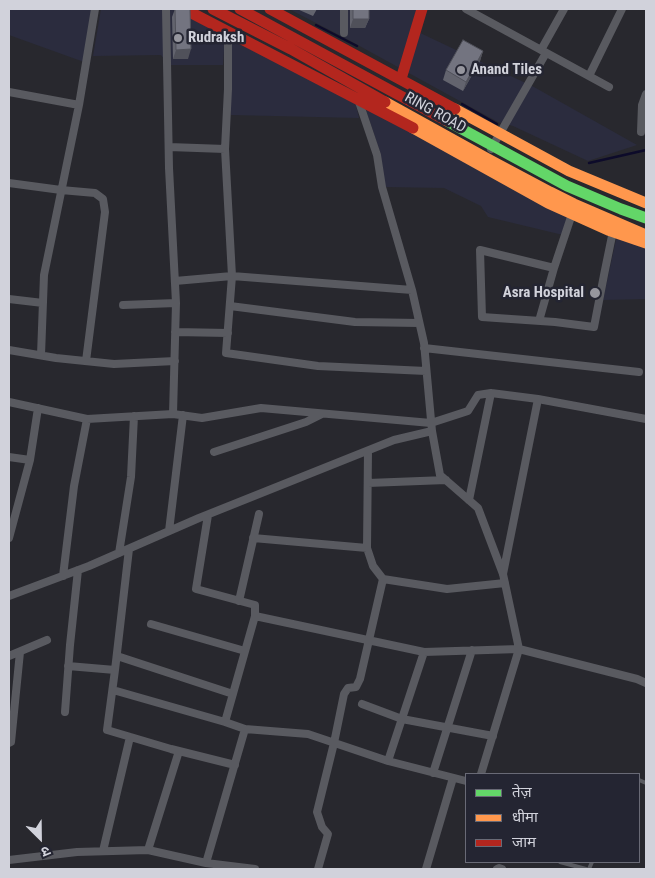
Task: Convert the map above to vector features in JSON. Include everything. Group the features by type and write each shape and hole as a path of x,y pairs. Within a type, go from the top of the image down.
{"main road":[{"path":"184,9 358,99 548,203 613,231 646,242"},
{"name":"RING ROAD","path":"214,9 291,49 550,192 646,235"},
{"name":"RING ROAD","path":"240,9 567,186 646,218"},
{"path":"272,9 342,39 500,134 569,171 646,203"},
{"path":"401,76 422,9"}],"street":[{"path":"41,355 44,275 79,105 96,9"},
{"path":"166,9 169,147 176,303 173,414"},
{"path":"342,39 344,9"},
{"path":"466,9 609,87"},
{"path":"482,166 544,51 564,9"},
{"path":"590,76 622,9"},
{"path":"228,32 226,149 232,276 226,353 318,366 426,371"},
{"path":"9,92 79,105"},
{"path":"641,132 642,106 646,94"},
{"path":"358,99 377,155 382,187 412,290 424,348 432,427 440,475 478,508 503,574 519,649 481,773"},
{"path":"169,147 226,149"},
{"path":"9,183 95,193 103,199 105,212 86,361"},
{"path":"539,321 572,214"},
{"path":"554,268 480,250 482,317 594,327 613,231"},
{"path":"175,281 232,276 412,290"},
{"path":"9,299 43,303"},
{"path":"123,305 176,303"},
{"path":"230,306 355,322 419,323"},
{"path":"175,332 228,333"},
{"path":"424,348 639,372"},
{"path":"9,350 56,358 114,364 175,361"},
{"path":"469,500 491,393"},
{"path":"9,596 78,570 394,440 432,427 468,411 478,395 491,393 538,399 646,419"},
{"path":"503,574 538,399"},
{"path":"9,402 87,419 173,414 202,418 261,408 324,413 432,427"},
{"path":"9,538 30,460 38,408"},
{"path":"214,452 306,422 324,413"},
{"path":"169,531 183,415"},
{"path":"119,553 131,476 134,416"},
{"path":"62,576 74,486 87,419"},
{"path":"368,451 367,548 373,566 383,579 447,589 505,583"},
{"path":"9,457 30,460"},
{"path":"368,483 446,480"},
{"path":"239,600 259,514"},
{"path":"208,515 196,589 254,604 255,616 225,722"},
{"path":"254,538 367,548"},
{"path":"129,549 107,730 235,765"},
{"path":"65,712 78,570"},
{"path":"318,869 328,834 322,827 317,812 344,694 348,688 356,687 360,679 383,579"},
{"path":"255,616 424,652 519,649 637,679 646,683"},
{"path":"150,624 245,651"},
{"path":"9,656 47,640"},
{"path":"433,773 472,650"},
{"path":"9,743 11,742 12,697 20,652"},
{"path":"388,761 424,652"},
{"path":"117,656 233,694"},
{"path":"68,666 115,670"},
{"path":"113,690 245,729 308,734 388,761 465,781"},
{"path":"362,704 402,719 493,736"},
{"path":"206,862 245,729"},
{"path":"103,851 130,737"},
{"path":"148,850 179,751"},
{"path":"426,869 453,778"},
{"path":"14,869 11,860 77,852 148,850 206,862 255,869"},
{"path":"497,869 502,869"}],"lane":[{"path":"564,863 587,869"}],"shaded area":[{"path":"9,9 93,9 84,62 9,35"},
{"path":"101,9 179,9 225,34 223,65 169,65 161,55 93,56"},
{"path":"289,9 420,9 414,30 534,87 637,145 588,161 513,126 498,122"},
{"path":"230,36 355,101 359,118 231,115"},
{"path":"365,107 570,216 563,235 488,217 481,206 444,188 385,187 380,152"},
{"path":"617,235 646,246 646,299 603,300"}],"building":[{"path":"175,9 190,9 191,49 176,50"},
{"path":"353,9 369,9 369,19 353,19"},
{"name":"Anand Tiles","path":"463,40 483,51 466,82 446,70"}],"waterway":[{"path":"316,25 357,46"},
{"path":"462,104 497,124"},
{"path":"589,163 646,150"}],"traffic: fast":[{"path":"447,121 567,186 646,218"}],"traffic: slow":[{"path":"385,102 550,192 646,235"},
{"path":"455,109 569,171 646,203"},
{"path":"413,128 548,203 608,230 646,243"}],"traffic: jam":[{"path":"184,9 413,128"},
{"path":"213,9 291,49 385,102"},
{"path":"240,9 447,121"},
{"path":"270,9 455,109"},
{"path":"401,79 422,9"}],"place":[{"name":"Rudraksh","path":"178,38"},
{"name":"Anand Tiles","path":"461,70"},
{"name":"Asra Hospital","path":"595,293"}]}
